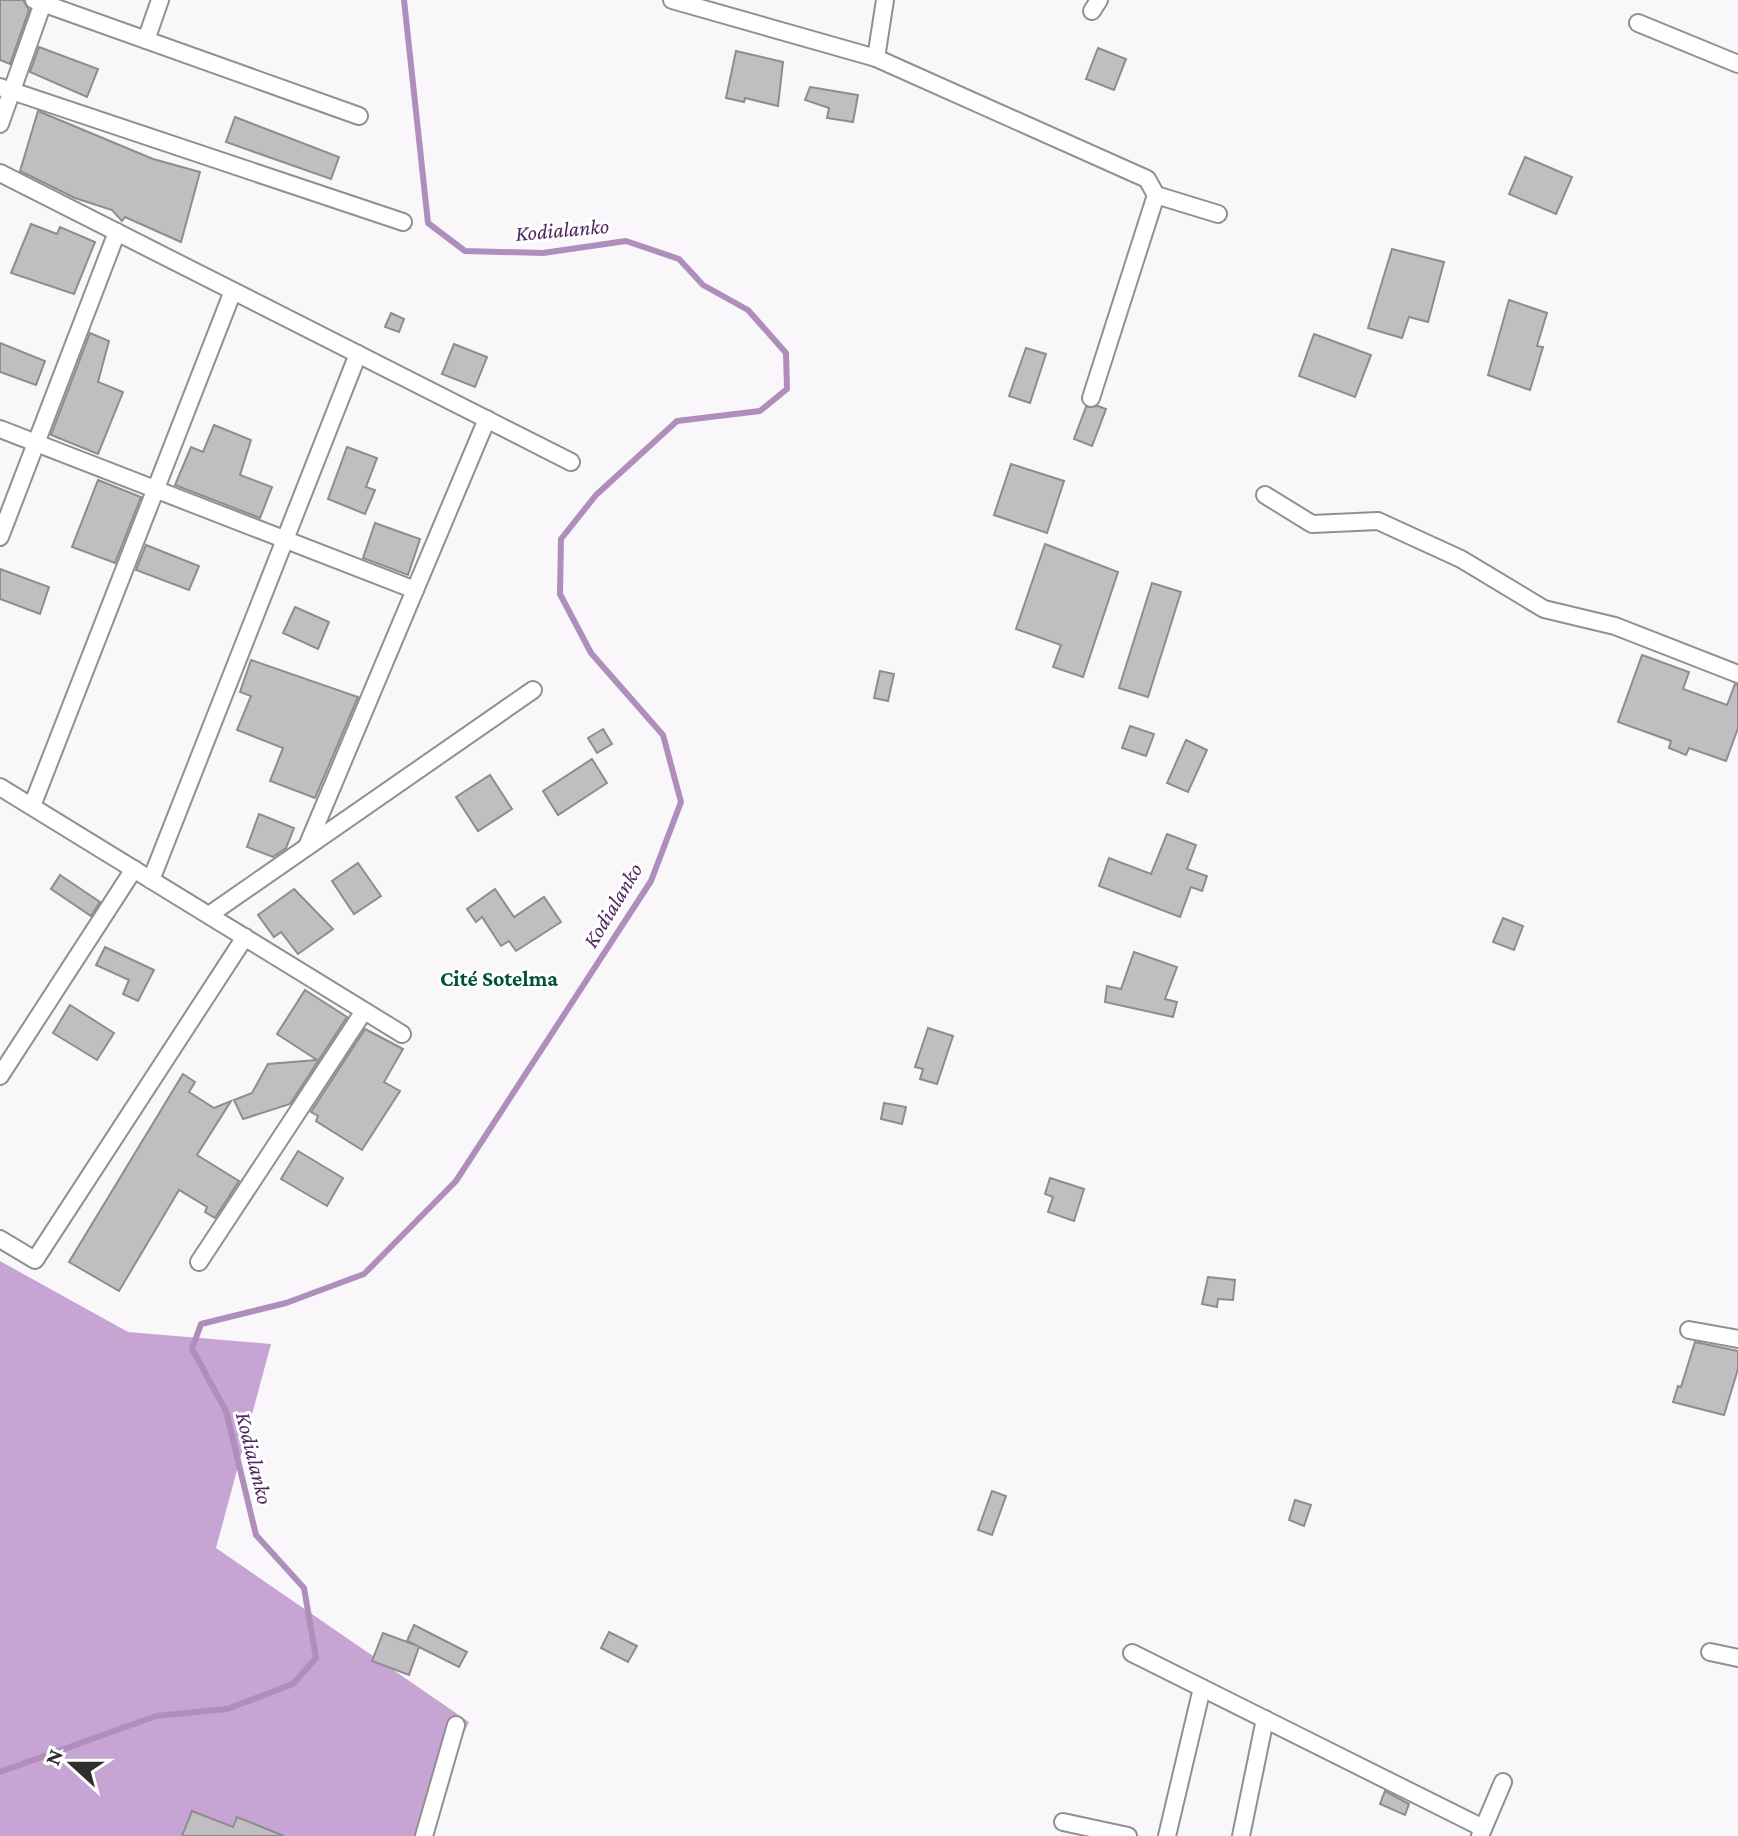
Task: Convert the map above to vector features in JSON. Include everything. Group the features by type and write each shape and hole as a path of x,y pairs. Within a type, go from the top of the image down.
{"street":[{"path":"146,40 160,0"},
{"path":"672,0 876,58 1147,179 1156,195 1218,214"},
{"path":"876,58 885,0"},
{"path":"0,124 6,89 38,2 359,116"},
{"path":"1638,23 1738,64"},
{"path":"6,89 403,222"},
{"path":"0,173 571,462"},
{"path":"1091,398 1156,195"},
{"path":"0,537 117,232"},
{"path":"32,806 233,291"},
{"path":"151,880 358,354"},
{"path":"308,844 487,419"},
{"path":"0,429 415,590"},
{"path":"1265,495 1312,524 1378,521 1461,559 1544,609 1615,626 1738,674"},
{"path":"209,915 533,690"},
{"path":"0,787 402,1034"},
{"path":"0,1076 134,869"},
{"path":"0,1239 35,1260 245,937"},
{"path":"199,1262 364,1011"},
{"path":"1689,1330 1738,1339"},
{"path":"1710,1652 1738,1658"},
{"path":"1132,1653 1481,1832 1503,1782"},
{"path":"1167,1836 1202,1688"},
{"path":"1241,1836 1265,1719"},
{"path":"424,1836 456,1725"},
{"path":"1063,1822 1128,1836"}],"shaded area":[{"path":"0,1261 128,1332 271,1344 216,1548 469,1722 415,1836 0,1836"}],"building":[{"path":"0,0 23,0 29,10 10,64 0,60"},
{"path":"39,47 98,69 87,97 30,72"},
{"path":"1098,48 1126,59 1114,90 1086,79"},
{"path":"736,51 783,62 778,106 745,98 744,102 726,98"},
{"path":"810,87 858,95 853,122 827,118 829,108 805,100"},
{"path":"38,111 153,159 200,172 181,242 125,217 122,221 112,210 75,198 20,171"},
{"path":"235,117 339,157 331,179 226,142"},
{"path":"1525,157 1572,177 1556,214 1509,194"},
{"path":"31,224 57,234 60,227 95,242 74,294 11,273"},
{"path":"1392,249 1444,262 1428,322 1409,317 1402,338 1368,328"},
{"path":"1509,300 1547,313 1537,346 1543,347 1530,390 1488,375"},
{"path":"391,313 404,319 399,332 385,327"},
{"path":"90,333 109,341 98,382 123,392 98,454 51,435"},
{"path":"1314,334 1371,355 1355,397 1299,376"},
{"path":"0,343 45,361 36,385 0,372"},
{"path":"454,344 487,357 475,387 442,374"},
{"path":"1026,348 1046,354 1030,403 1009,396"},
{"path":"1086,407 1106,409 1092,446 1074,439"},
{"path":"214,425 251,440 240,475 272,487 260,518 175,485 191,447 203,452"},
{"path":"347,447 377,458 366,487 375,490 365,514 328,499"},
{"path":"1011,464 1064,481 1047,533 994,515"},
{"path":"98,480 141,497 115,563 72,547"},
{"path":"375,523 420,539 408,575 363,558"},
{"path":"1045,544 1118,572 1083,677 1053,667 1061,645 1016,629"},
{"path":"146,545 199,566 189,590 136,570"},
{"path":"0,569 49,587 40,614 0,599"},
{"path":"1152,583 1181,592 1148,697 1119,688"},
{"path":"295,607 329,622 318,649 283,633"},
{"path":"1642,655 1689,672 1683,689 1727,705 1735,684 1738,685 1738,728 1726,761 1689,748 1686,755 1669,748 1671,741 1618,722"},
{"path":"251,660 358,697 315,798 270,781 283,748 237,730 251,696 240,692"},
{"path":"880,671 894,674 888,701 874,698"},
{"path":"1130,726 1154,734 1146,756 1122,748"},
{"path":"603,729 612,744 597,753 588,738"},
{"path":"1186,740 1207,750 1188,792 1167,783"},
{"path":"592,759 607,783 558,815 543,791"},
{"path":"490,775 512,809 478,831 456,797"},
{"path":"259,814 294,828 286,848 273,857 247,847"},
{"path":"1167,834 1196,845 1187,869 1207,876 1202,891 1191,887 1180,917 1099,886 1109,858 1151,874"},
{"path":"358,863 381,896 354,914 332,881"},
{"path":"60,875 100,902 91,916 51,889"},
{"path":"294,889 333,929 298,954 281,932 274,937 258,915"},
{"path":"495,889 514,917 544,897 561,922 516,951 509,941 501,946 482,917 476,922 467,909"},
{"path":"1503,918 1523,926 1514,950 1493,942"},
{"path":"105,947 154,970 138,1001 123,994 129,980 96,965"},
{"path":"1134,952 1177,967 1165,999 1177,1002 1173,1017 1105,1002 1107,986 1121,989"},
{"path":"305,990 347,1017 290,1104 243,1119 234,1100 252,1093 268,1064 317,1060 277,1034"},
{"path":"70,1005 114,1033 97,1060 53,1033"},
{"path":"928,1028 953,1036 937,1084 920,1079 923,1069 915,1067"},
{"path":"365,1029 403,1049 384,1082 400,1091 362,1150 316,1121 318,1116 311,1112"},
{"path":"183,1074 195,1082 189,1092 214,1108 231,1101 197,1155 239,1181 215,1218 205,1212 207,1207 179,1190 119,1291 69,1262"},
{"path":"884,1103 906,1107 902,1124 881,1119"},
{"path":"298,1151 343,1178 327,1206 281,1179"},
{"path":"1050,1178 1084,1189 1074,1221 1048,1212 1053,1197 1045,1194"},
{"path":"1208,1277 1235,1280 1233,1300 1218,1299 1217,1307 1202,1304"},
{"path":"1695,1342 1738,1351 1738,1369 1724,1415 1673,1402"},
{"path":"992,1491 1006,1496 992,1535 978,1530"},
{"path":"1295,1500 1311,1505 1304,1526 1289,1520"},
{"path":"414,1625 467,1652 459,1667 419,1647 409,1675 372,1661 383,1633 418,1646 407,1641"},
{"path":"609,1632 637,1646 628,1662 601,1648"},
{"path":"1385,1791 1409,1804 1405,1815 1380,1804"},
{"path":"192,1811 233,1827 237,1817 284,1836 182,1836"}],"waterway":[{"name":"Kodialanko","path":"0,1772 156,1716 227,1709 293,1684 316,1658 304,1588 256,1535 226,1411 192,1349 201,1324 286,1303 364,1274 456,1181 651,881 681,802 663,735 591,653 560,594 561,539 596,495 677,421 760,411 787,389 786,353 748,310 703,285 679,259 626,241 543,253 465,251 428,223 404,0"}],"district":[{"name":"Cité Sotelma","path":"499,978"}]}
